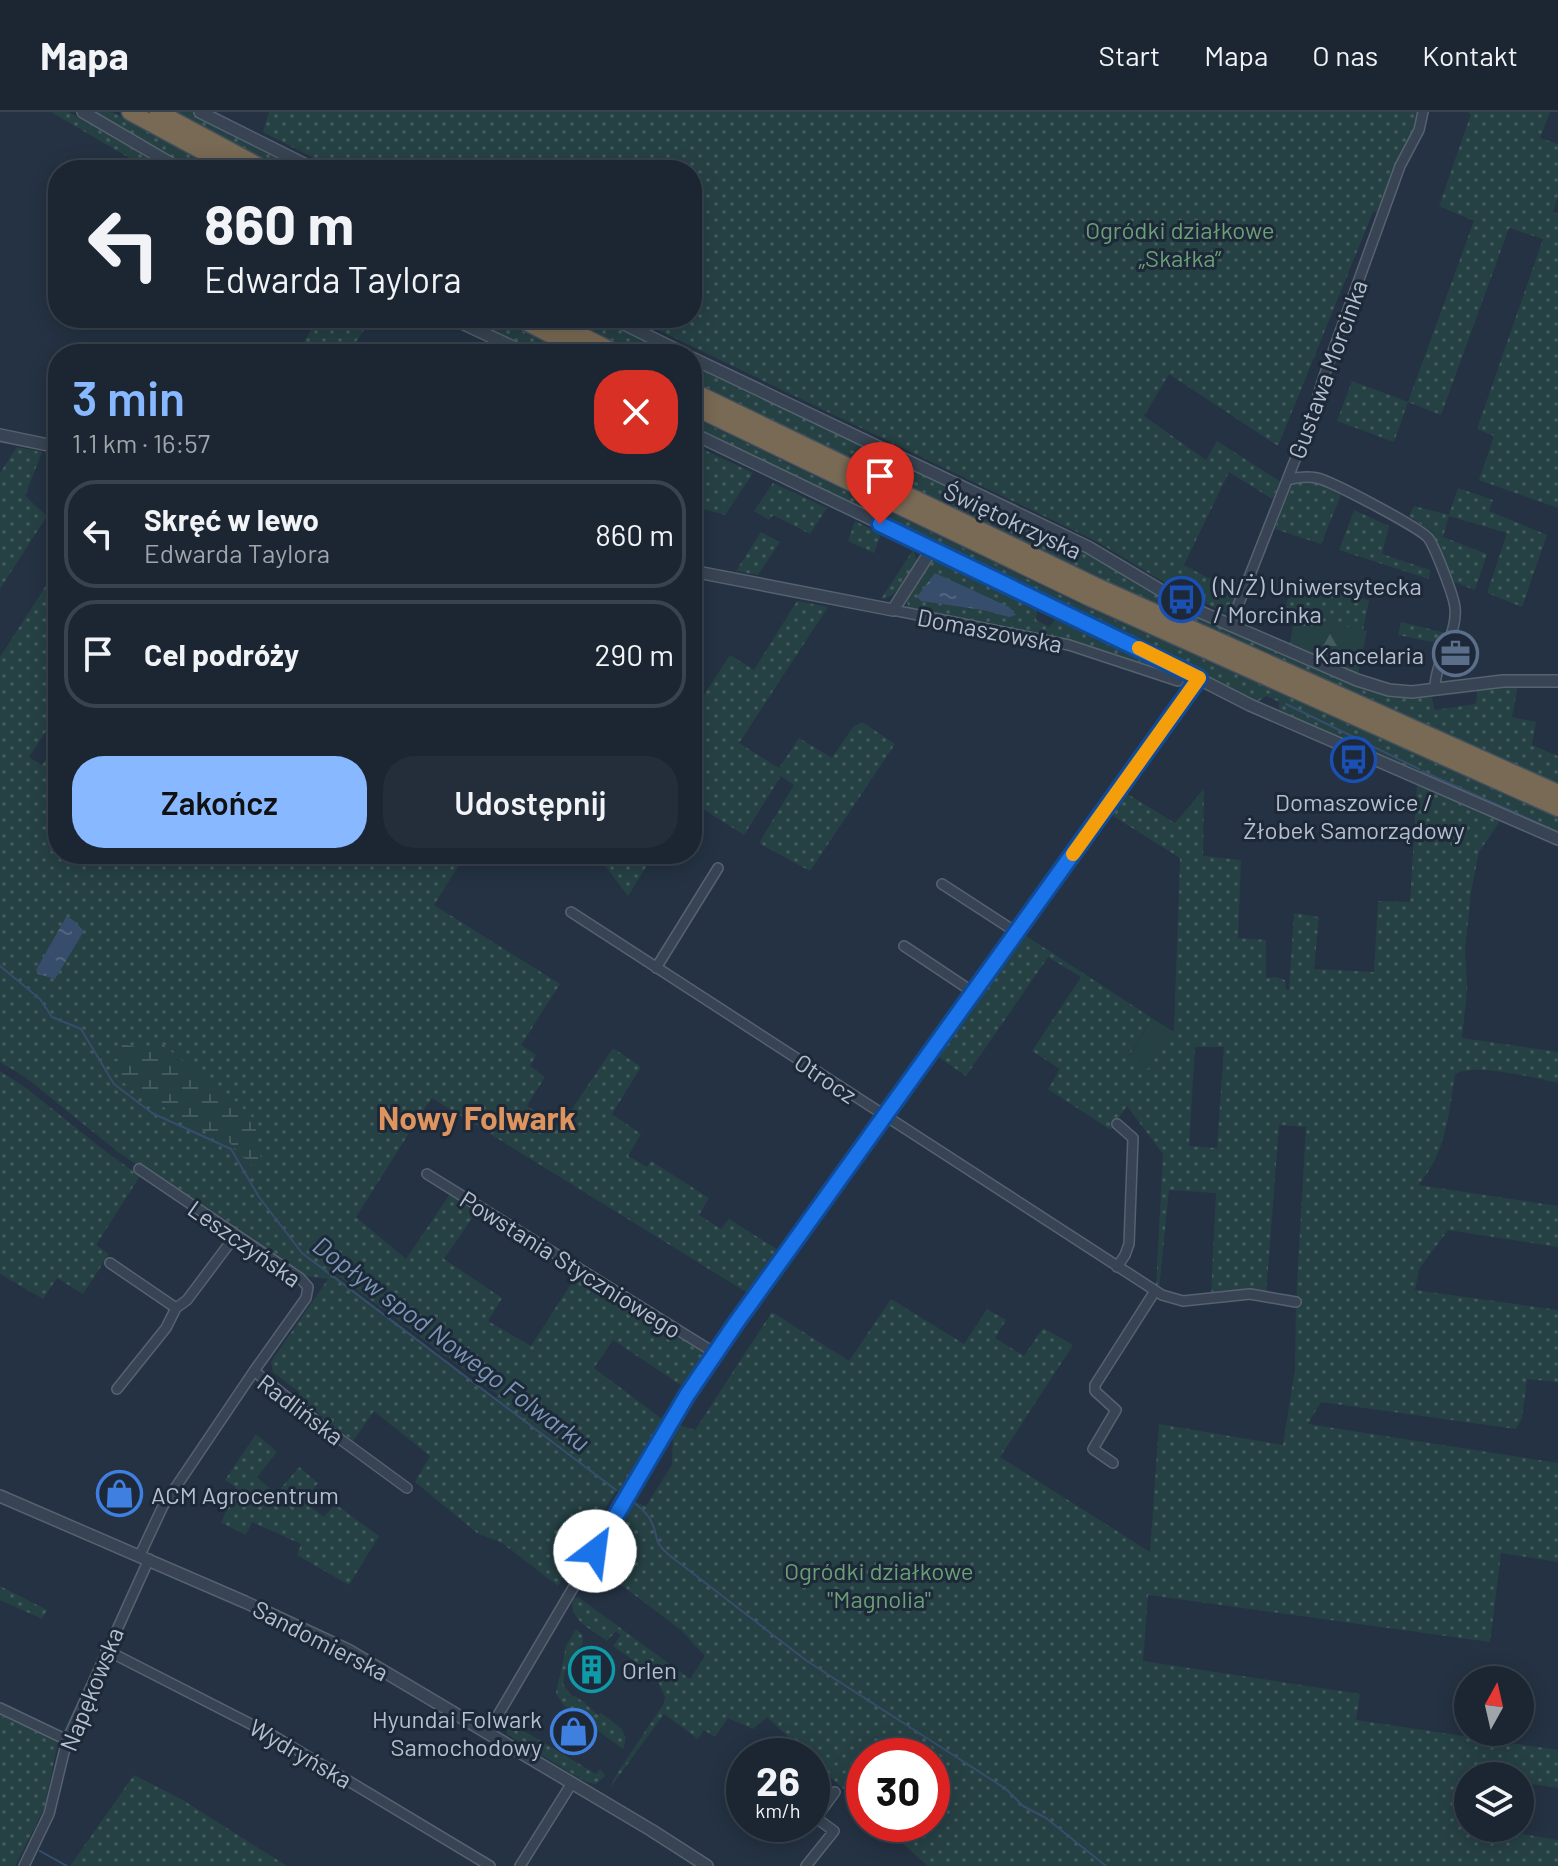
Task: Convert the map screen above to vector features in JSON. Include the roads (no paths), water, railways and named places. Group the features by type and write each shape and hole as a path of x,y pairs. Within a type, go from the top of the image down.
{"highway":[{"path":"130,112 219,160"},
{"path":"158,112 247,160"},
{"path":"537,328 569,344"},
{"path":"567,328 598,344"},
{"name":"Świętokrzyska","path":"702,396 1226,653"},
{"name":"Świętokrzyska","path":"702,411 967,540 1226,653"},
{"path":"1226,653 1558,793"},
{"path":"1226,653 1558,808"}],"street":[{"path":"83,112 165,160"},
{"path":"200,112 296,160"},
{"name":"Gustawa Morcinka","path":"1230,626 1311,419 1400,166 1419,130 1423,112"},
{"path":"472,328 507,344"},
{"path":"632,328 665,344"},
{"path":"702,363 1088,547 1147,584 1230,626 1374,686 1399,692 1503,681 1558,681"},
{"path":"0,435 48,445"},
{"path":"702,438 1278,718 1558,839"},
{"path":"1287,480 1298,476 1319,478 1408,522 1429,539 1455,604 1456,619 1437,669 1435,690"},
{"name":"Domaszowska","path":"893,610 932,549"},
{"name":"Domaszowska","path":"702,573 1069,645 1178,681"},
{"path":"488,1732 676,1413 715,1353 1199,678"},
{"path":"656,968 718,868"},
{"path":"942,884 1016,932"},
{"name":"Otrocz","path":"571,912 1159,1293"},
{"path":"904,946 973,992"},
{"path":"1117,1124 1133,1138 1129,1244 1117,1267"},
{"name":"Leszczyńska","path":"139,1169 300,1278 308,1287 306,1298 254,1371"},
{"name":"Powstania Styczniowego","path":"427,1174 715,1353"},
{"path":"117,1389 163,1333 176,1308 187,1300 235,1236"},
{"path":"110,1263 176,1308"},
{"path":"1113,1463 1093,1449 1116,1410 1095,1391 1095,1385 1159,1293 1183,1301 1250,1294 1296,1302"},
{"name":"Radlińska","path":"144,1557 163,1506 254,1371 407,1488"},
{"name":"Sandomierska","path":"0,1496 325,1638 488,1732 707,1866"},
{"name":"Napękowska","path":"24,1866 49,1814 67,1740 144,1557"},
{"name":"Wydryńska","path":"106,1650 272,1735 490,1866"},
{"path":"0,1708 67,1740"},
{"path":"520,1866 572,1783"},
{"path":"806,1866 834,1831 816,1818 835,1792"}],"water":[{"path":"935,573 1009,607 1016,615 1009,617 921,601 917,597"},
{"path":"66,917 84,931 55,979 38,974 36,970"}],"waterway":[{"path":"1286,704 1419,769"},
{"path":"1422,771 1558,832"},
{"name":"Dopływ spod Nowego Folwarku","path":"0,966 40,999 52,1017 81,1029 114,1084 152,1113 231,1149 259,1197 302,1253 616,1490"},
{"name":"Dopływ spod Nowego Folwarku","path":"632,1501 649,1518 658,1542 669,1555 807,1661 1006,1789 1023,1806 1046,1818 1106,1866"},
{"path":"40,1851 67,1866"}],"place":[{"name":"(N/Ż) Uniwersytecka / Morcinka","path":"1182,599"},
{"name":"Kancelaria","path":"1455,654"},
{"name":"Domaszowice / Żłobek Samorządowy","path":"1354,759"},
{"name":"ACM Agrocentrum","path":"120,1494"},
{"name":"Orlen","path":"591,1669"},
{"name":"Hyundai Folwark Samochodowy","path":"573,1732"}],"district":[{"name":"Nowy Folwark","path":"477,1117"}],"park label":[{"name":"Ogródki działkowe „Skałka”","path":"1180,243"},
{"name":"Ogródki działkowe \"Magnolia\"","path":"879,1584"}]}
